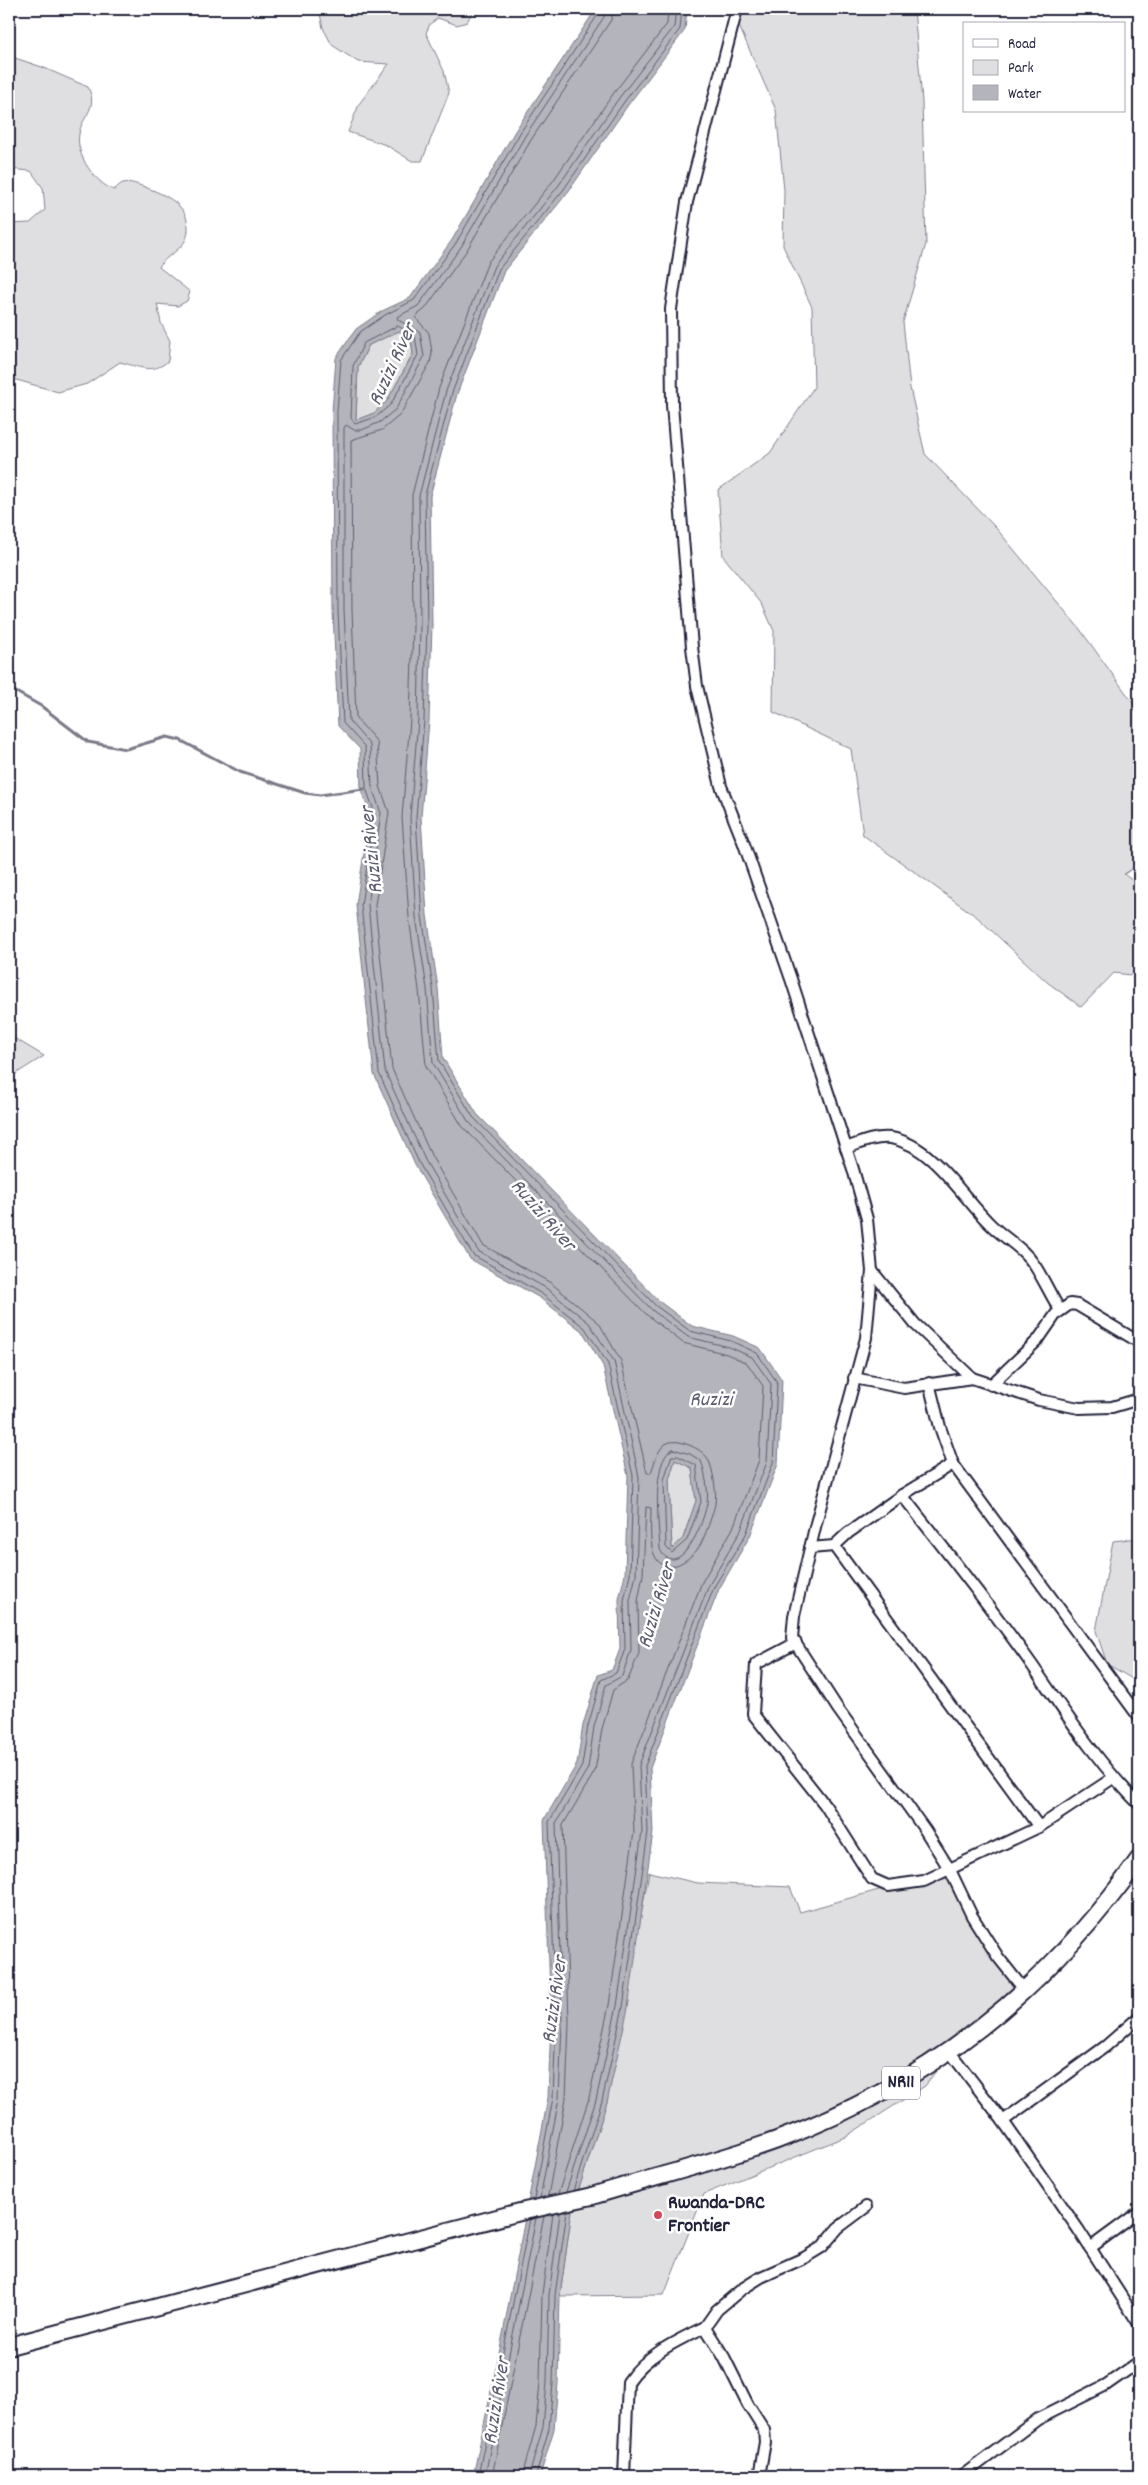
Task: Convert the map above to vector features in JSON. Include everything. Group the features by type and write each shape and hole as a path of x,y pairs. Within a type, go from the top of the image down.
{"main road":[{"name":"NR11","path":"9,2346 520,2212 592,2196 776,2140 873,2097 950,2052 1024,1991 1106,1905 1139,1859"}],"street":[{"path":"737,9 688,202 671,309 672,405 692,640 697,686 721,786 744,844 780,947 846,1148 867,1219 872,1271 866,1338 810,1548 794,1616 792,1638 838,1709 925,1830 950,1870 972,1916 998,1957 1024,1991"},
{"path":"846,1148 874,1139 890,1138 904,1142 924,1155 946,1173 988,1223 1027,1256 1035,1266 1060,1310"},
{"path":"872,1271 915,1324 972,1378 1057,1405 1079,1408 1112,1407 1139,1399"},
{"path":"991,1385 1038,1340 1060,1310 1070,1304 1077,1305 1139,1342"},
{"path":"854,1378 904,1388 972,1378"},
{"path":"929,1383 940,1427 953,1464 1139,1717"},
{"path":"810,1548 834,1546 848,1533 902,1495 953,1464"},
{"path":"902,1495 966,1577 1113,1778 1139,1804"},
{"path":"834,1546 1039,1827"},
{"path":"796,1643 756,1664 753,1714 825,1805 872,1879 888,1886 924,1881 950,1870 1039,1827 1113,1778"},
{"path":"1003,2121 1106,2046 1139,2017"},
{"path":"950,2052 1003,2121 1090,2248 1139,2324"},
{"path":"624,2476 628,2382 635,2371 648,2359 704,2327 717,2310 742,2289 761,2277 804,2258 822,2247 838,2228 866,2206"},
{"path":"1090,2248 1139,2212"},
{"path":"704,2327 724,2357 748,2406 764,2430 765,2442 759,2476"},
{"path":"962,2476 1038,2420 1106,2385 1139,2362"}],"green space":[{"path":"319,9 474,9 467,22 457,25 438,18 430,24 426,33 444,71 449,93 422,161 412,161 386,145 348,132 359,104 389,64 358,62 332,45 323,28"},
{"path":"737,9 914,9 922,101 926,244 903,322 910,388 925,454 996,528 1079,628 1139,711 1139,865 1124,874 1139,886 1139,976 1114,973 1081,1007 1047,982 977,917 863,835 851,749 773,712 774,631 762,604 723,556 718,490 770,453 814,387 812,307 783,246 784,190 776,110 735,17"},
{"path":"9,56 42,67 88,87 92,101 79,134 80,151 88,167 100,181 114,190 123,183 145,187 168,197 185,213 188,230 187,237 180,247 159,267 190,292 187,301 178,306 157,304 161,323 170,341 168,361 157,368 151,369 120,362 87,384 58,392 10,378 9,224 30,223 45,210 43,188 31,171 9,169"},
{"path":"399,331 411,339 413,354 387,401 374,413 356,420 358,367 369,345"},
{"path":"9,1035 44,1056 9,1078"},
{"path":"675,1460 692,1468 696,1501 683,1538 672,1549 669,1480"},
{"path":"1139,1538 1139,1683 1107,1664 1096,1631 1113,1541"},
{"path":"950,1870 972,1916 1025,1991 950,2052 925,2086 845,2137 704,2194 664,2295 560,2296 572,2210 607,2102 649,1872 698,1883 790,1887 800,1912"}],"water":[{"name":"Ruzizi","path":"596,9 687,9 685,30 628,105 568,192 504,271 457,394 430,496 432,625 429,721 421,817 427,915 438,988 443,1058 477,1114 660,1302 692,1326 733,1336 760,1348 782,1380 778,1464 750,1536 719,1589 650,1768 653,1832 628,2008 607,2102 572,2210 560,2295 558,2383 554,2429 540,2476 473,2476 501,2344 548,2098 551,2023 544,1820 577,1764 583,1725 598,1675 612,1670 620,1649 619,1599 625,1574 628,1476 603,1366 583,1332 540,1298 470,1259 415,1165 374,1074 356,905 370,814 361,790 360,749 338,726 333,611 332,412 336,358 356,329 382,311 410,298 452,240 515,131","holes":["399,331 411,338 413,354 387,401 374,413 356,420 358,367 369,345","675,1460 692,1468 696,1501 683,1538 672,1549 669,1480"]}],"waterway":[{"path":"9,688 41,706 88,742 126,749 167,737 180,740 240,772 305,793 320,795 364,789"}],"place":[{"name":"Rwanda-DRC Frontier","path":"658,2215"}],"water label":[{"name":"Ruzizi River","path":"394,365"},
{"name":"Ruzizi River","path":"373,850"},
{"name":"Ruzizi River","path":"542,1216"},
{"name":"Ruzizi River","path":"658,1606"},
{"name":"Ruzizi River","path":"556,2000"},
{"name":"Ruzizi River","path":"498,2401"}]}
